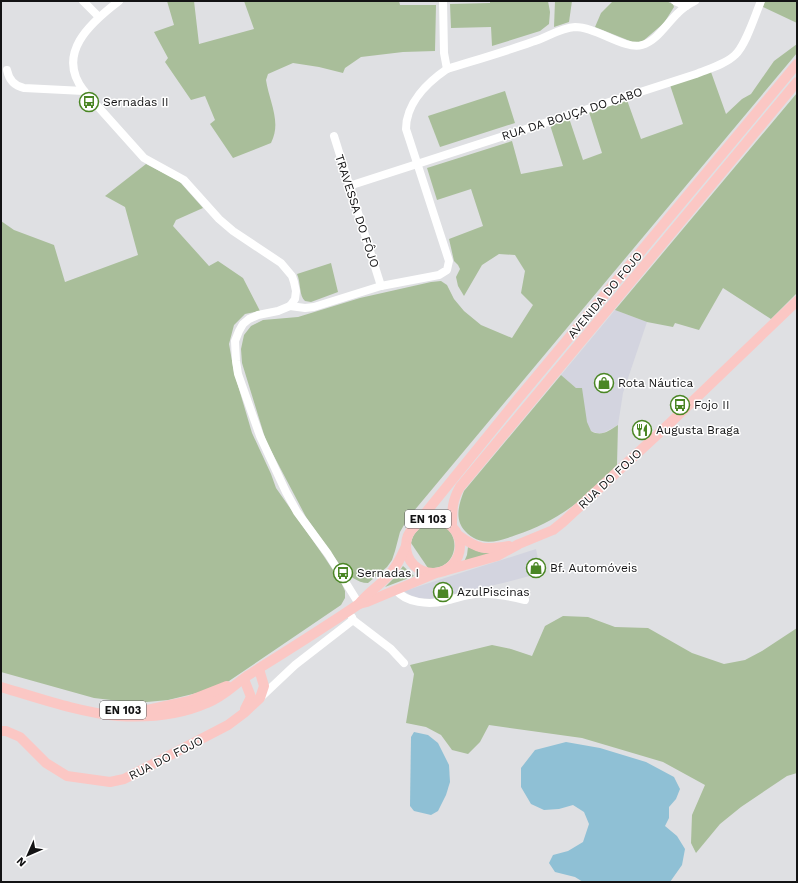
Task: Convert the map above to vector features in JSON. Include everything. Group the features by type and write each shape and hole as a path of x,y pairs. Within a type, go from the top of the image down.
{"main road":[{"name":"AVENIDA DO FOJO","path":"406,546 407,539 414,527 517,400 797,64"},
{"name":"AVENIDA DO FOJO","path":"452,526 452,504 460,487 797,82"},
{"name":"RUA DO FOJO","path":"444,571 497,556 519,544 553,530 670,423 797,301"},
{"name":"EN 103","path":"359,604 452,567 459,556 461,544 458,535 452,526 445,521 429,519 420,522 414,527"},
{"name":"RUA DO FOJO","path":"458,535 470,544 482,549 494,549 519,544"},
{"name":"EN 103","path":"1,687 85,710 119,716 168,714 198,707 218,698 259,669 351,616 368,594 394,569 406,546"},
{"path":"406,546 407,555 411,562 421,570 434,574"},
{"path":"259,669 264,686 260,698"},
{"name":"EN 103","path":"1,680 77,702 109,708 132,710 155,709 189,701 215,692 244,679"},
{"path":"244,679 250,697 244,713"},
{"name":"RUA DO FOJO","path":"1,731 6,731 20,737 46,763 67,776 110,782 124,779 228,725 260,698"}],"street":[{"path":"83,1 99,17"},
{"path":"119,1 90,26 76,47 72,66 77,82 144,158 184,180 219,219 233,231 281,263 287,269 294,282 296,291 295,299 290,306"},
{"path":"443,1 444,53 448,69"},
{"path":"675,1 686,6"},
{"path":"359,604 328,554 297,512 260,436 238,374 234,350 235,341 239,331 249,319 258,315 278,311 290,306 306,308 314,307 381,286 439,275 447,270 449,261 406,129 407,116 418,96 436,77 448,69 534,42 552,33 579,27 595,30 627,44 636,46 643,45 654,38 677,13 695,1"},
{"name":"RUA DA BOUÇA DO CABO","path":"349,186 696,74 731,59 739,51 761,1"},
{"path":"7,70 8,76 17,86 24,88 84,91"},
{"name":"TRAVESSA DO FÔJO","path":"334,136 381,286"},
{"path":"396,590 399,594 406,598 425,602 442,602 474,594 494,595 525,600"},
{"path":"260,698 351,616 391,649 404,663"}],"shaded area":[{"path":"615,310 647,322 623,393 618,425 603,433 597,433 591,431 588,427 576,388 561,375"},
{"path":"536,549 541,573 433,599 419,598 404,591"}],"green space":[{"path":"167,1 194,1 199,44 254,29 244,1 399,1 400,5 436,5 435,51 403,52 361,57 345,68 343,73 293,63 268,74 266,80 275,119 274,135 271,143 233,158 210,124 215,120 205,96 191,100 165,62 168,58 154,32 174,25"},
{"path":"490,1 548,1 550,12 549,24 540,31 492,46 491,27 451,28 450,4 490,3"},
{"path":"555,1 572,1 569,22 554,27"},
{"path":"613,1 666,1 673,4 674,7 664,23 643,41 635,43 595,27 601,13"},
{"path":"765,1 797,1 797,23 763,7"},
{"path":"797,44 797,53 408,518 400,532 392,560 387,567 368,583 360,582 350,576 342,568 306,517 266,441 242,363 241,349 244,335 251,326 263,320 298,317 360,298 441,281 447,285 454,299 464,311 481,325 512,338 533,305 521,293 525,271 515,255 499,254 482,265 464,296 458,286 456,277 460,269 454,261 449,239 483,226 471,189 437,200 427,168 512,141 521,174 563,166 550,125 569,118 583,160 602,153 589,112 627,100 641,139 683,124 670,85 711,72 726,114 742,99 751,94 774,61"},
{"path":"505,91 515,123 440,147 428,116"},
{"path":"797,93 797,293 771,319 723,288 699,330 675,323 673,327 647,322 615,310"},
{"path":"146,164 179,181 203,208 176,220 173,226 209,266 218,261 243,278 260,311 245,314 234,325 229,344 234,372 252,433 276,488 341,582 345,591 345,598 341,605 229,681 201,692 168,700 136,703 94,698 1,672 1,221 14,230 54,245 65,282 138,255 125,207 105,196"},
{"path":"331,263 338,292 311,302 305,301 302,296 297,274"},
{"path":"561,375 576,388 582,388 587,422 591,431 595,433 602,433 618,425 617,465 583,498 558,516 531,530 502,540 489,542 471,536 462,526 458,511 464,491"},
{"path":"429,524 440,525 448,530 453,538 454,546 452,555 447,562 439,567 428,568 411,543 413,536 417,531"},
{"path":"468,547 480,552 493,553 464,562"},
{"path":"403,566 414,576 385,587 396,576"},
{"path":"563,616 588,617 615,627 648,628 692,653 724,664 745,660 762,651 797,628 797,773 787,776 741,807 720,824 696,853 691,843 692,815 705,785 663,762 582,738 489,725 480,742 468,754 452,750 441,735 426,727 406,723 414,674 410,665 492,645 532,656 545,626"}],"water":[{"path":"414,732 428,735 438,743 449,765 450,782 446,795 438,811 431,815 414,811 410,806 411,737"},
{"path":"566,742 600,748 646,762 674,777 680,789 676,799 669,807 669,818 665,826 677,836 685,849 682,865 670,882 583,882 575,877 555,872 549,863 553,855 568,851 583,842 589,824 584,812 573,805 559,809 544,810 531,804 521,787 521,768 535,750"}],"place":[{"name":"Sernadas II","path":"89,102"},
{"name":"Rota Náutica","path":"604,383"},
{"name":"Fojo II","path":"680,405"},
{"name":"Augusta Braga","path":"642,430"},
{"name":"Bf. Automóveis","path":"536,568"},
{"name":"Sernadas I","path":"343,573"},
{"name":"AzulPiscinas","path":"443,592"}]}
